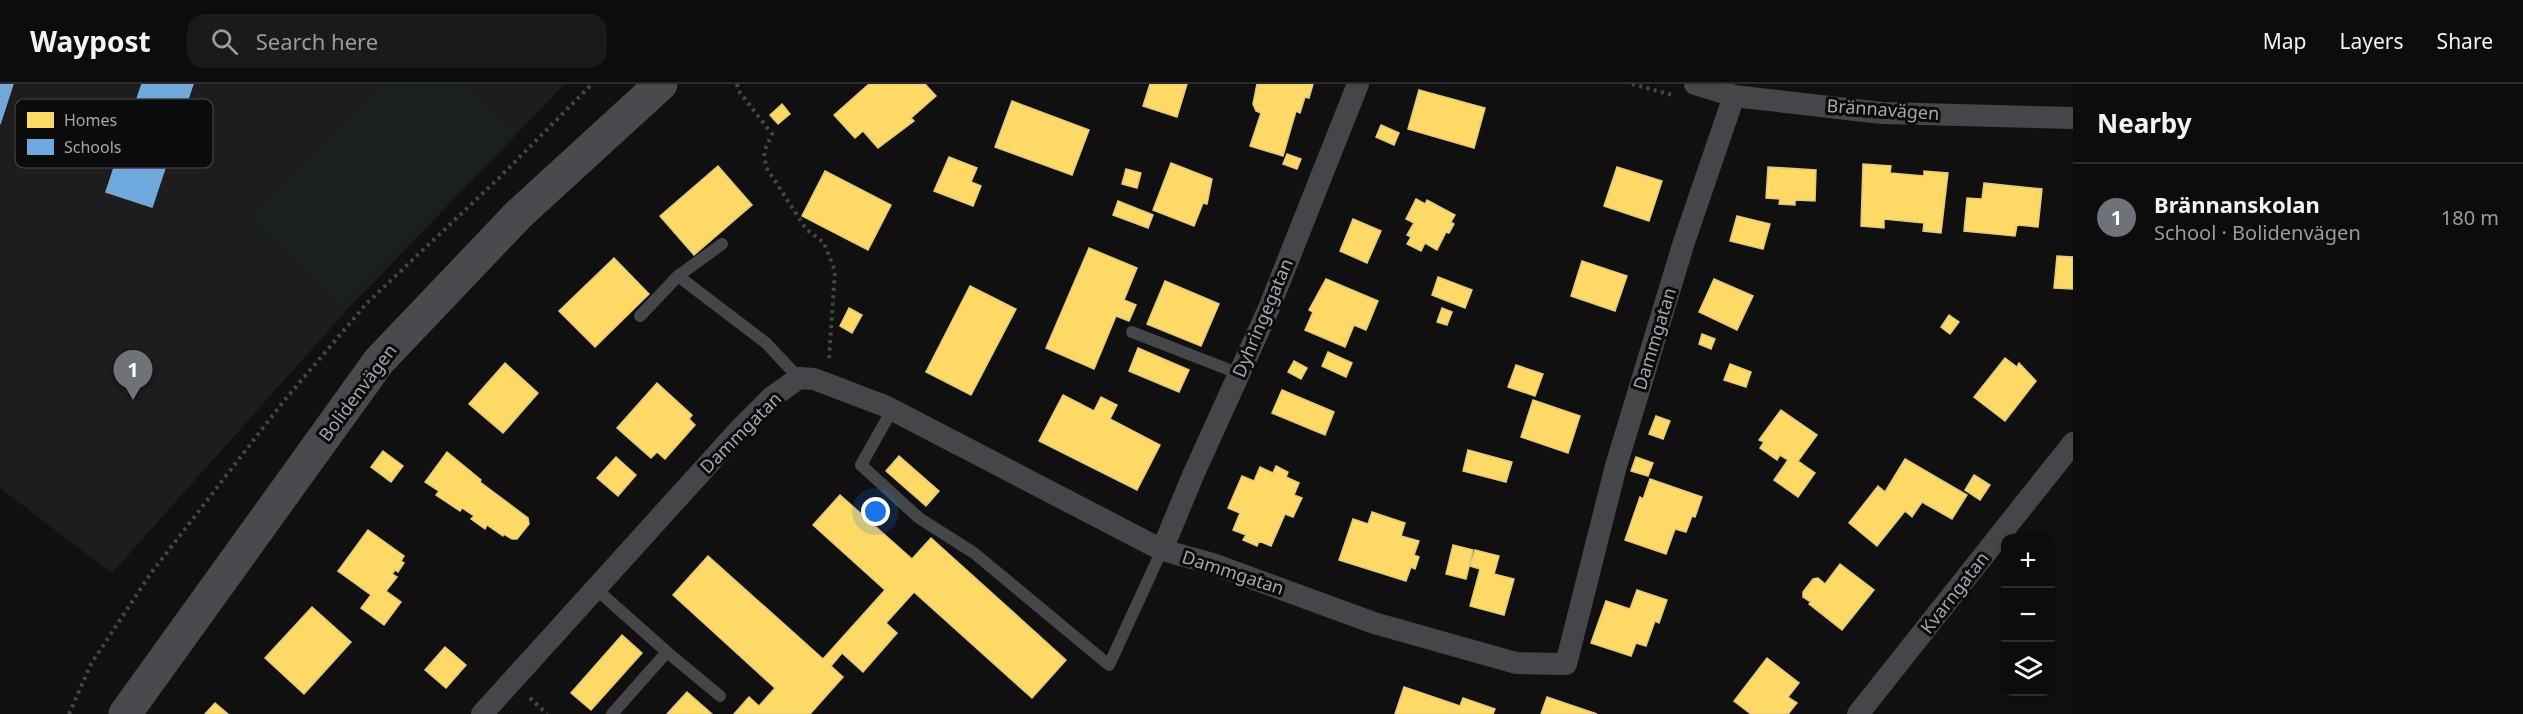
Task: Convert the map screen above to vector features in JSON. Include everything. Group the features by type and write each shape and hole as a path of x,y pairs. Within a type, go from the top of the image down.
{"main road":[{"name":"Bolidenvägen","path":"125,714 379,361 519,214 661,84"}],"street":[{"name":"Dyhringegatan","path":"1162,550 1194,473 1269,308 1358,84"},
{"name":"Brännavägen","path":"1695,84 1734,96 1882,112 2073,118"},
{"name":"Dammgatan","path":"482,714 741,428 772,397 799,378 814,379 835,386 892,410 1162,550 1213,564 1374,623 1516,663 1566,664 1616,466 1684,242 1734,96"},
{"name":"Kvarngatan","path":"1858,714 2073,443"}],"lane":[{"path":"640,316 678,276 722,244"},
{"path":"678,276 766,343 799,378"},
{"path":"1132,332 1240,374"},
{"path":"892,410 861,465 919,518 974,553 1109,665 1162,550"},
{"path":"596,589 720,696"},
{"path":"612,714 667,652"}],"path":[{"path":"69,714 91,664 151,573 283,402 367,303 500,177 592,84"},
{"path":"737,84 738,90 772,135 764,152 766,167 806,229 824,243 835,271 829,356 835,386"}],"shaded area":[{"path":"0,84 565,84 345,312 112,573 0,488"},
{"path":"380,84 464,84 512,130 341,307 249,219"}],"building: Homes":[{"path":"869,84 925,84 936,96 911,118 914,121 878,148 863,131 855,138 834,115"},
{"path":"1150,84 1187,84 1177,117 1143,106"},
{"path":"1257,84 1313,84 1309,98 1305,97 1300,113 1296,111 1283,156 1250,146 1261,113 1256,111 1253,104"},
{"path":"1419,90 1485,108 1474,148 1408,129"},
{"path":"1012,101 1089,130 1072,175 995,147"},
{"path":"782,104 790,114 778,124 770,115"},
{"path":"1381,125 1399,133 1394,145 1376,137"},
{"path":"1287,154 1301,159 1297,169 1283,164"},
{"path":"949,157 977,168 971,182 981,186 973,206 934,191"},
{"path":"1171,163 1212,179 1207,204 1203,203 1194,226 1153,210"},
{"path":"1863,164 1891,166 1890,173 1924,176 1924,171 1948,173 1941,233 1923,231 1924,223 1884,219 1884,228 1861,226"},
{"path":"718,166 752,205 694,255 660,216"},
{"path":"1617,167 1662,181 1649,221 1604,206"},
{"path":"1768,167 1816,170 1815,201 1795,200 1795,205 1779,204 1780,199 1766,198"},
{"path":"1126,169 1141,173 1137,188 1122,184"},
{"path":"825,171 891,205 868,250 802,216"},
{"path":"1984,183 2042,189 2038,227 2017,225 2015,236 1964,231 1967,198 1982,199"},
{"path":"1416,199 1425,204 1427,200 1455,215 1451,222 1454,224 1449,233 1446,232 1437,250 1425,243 1421,251 1407,244 1411,237 1407,235 1414,223 1406,219"},
{"path":"1118,201 1153,215 1148,228 1113,215"},
{"path":"1737,216 1770,224 1763,249 1730,241"},
{"path":"1353,219 1381,231 1367,263 1340,251"},
{"path":"1089,248 1137,268 1124,300 1136,305 1129,321 1116,316 1094,369 1046,348"},
{"path":"2057,256 2073,257 2073,289 2054,288"},
{"path":"614,258 649,294 595,347 559,311"},
{"path":"1582,261 1627,276 1615,311 1571,296"},
{"path":"1438,277 1472,290 1465,308 1432,295"},
{"path":"1326,279 1378,301 1366,330 1354,325 1345,347 1305,330 1313,312 1309,310"},
{"path":"1714,279 1753,296 1737,330 1699,312"},
{"path":"1165,281 1219,304 1201,346 1147,324"},
{"path":"970,286 1016,309 971,395 926,372"},
{"path":"849,308 862,315 852,333 840,326"},
{"path":"1442,308 1452,312 1447,325 1437,322"},
{"path":"1949,315 1959,322 1950,334 1941,327"},
{"path":"1702,334 1715,339 1711,349 1699,344"},
{"path":"1138,348 1189,370 1179,392 1129,371"},
{"path":"1328,352 1352,363 1346,377 1322,366"},
{"path":"2005,358 2017,367 2019,363 2036,381 2005,421 1974,397"},
{"path":"1294,361 1307,368 1301,379 1288,372"},
{"path":"505,363 538,393 503,433 469,404"},
{"path":"1730,364 1751,372 1746,387 1724,380"},
{"path":"1516,365 1543,374 1535,396 1508,387"},
{"path":"657,383 692,415 689,419 695,425 665,459 657,452 651,458 617,428"},
{"path":"1282,390 1334,412 1325,435 1272,413"},
{"path":"1063,395 1094,411 1101,397 1117,405 1110,419 1160,445 1137,490 1039,441"},
{"path":"1533,400 1580,416 1568,453 1521,437"},
{"path":"1781,410 1817,435 1798,461 1815,473 1798,497 1774,480 1788,460 1780,455 1777,460 1760,448 1764,442 1759,440"},
{"path":"1656,416 1670,421 1663,439 1649,434"},
{"path":"1468,450 1512,462 1506,482 1463,471"},
{"path":"383,451 403,466 391,482 371,467"},
{"path":"447,452 481,480 480,482 528,518 529,524 517,539 504,534 503,536 487,525 485,529 471,519 474,516 462,508 460,511 436,495 439,491 425,482"},
{"path":"899,456 939,491 926,506 886,471"},
{"path":"616,457 636,475 618,496 597,478"},
{"path":"1636,457 1653,463 1648,476 1631,471"},
{"path":"1905,459 1967,495 1952,519 1922,502 1912,517 1905,511 1877,546 1849,523 1878,486 1885,492"},
{"path":"1276,466 1288,472 1286,477 1299,483 1294,495 1302,498 1293,517 1285,514 1271,546 1259,541 1257,546 1243,540 1246,535 1233,530 1240,513 1228,508 1242,476 1254,481 1260,467 1273,473"},
{"path":"1974,475 1990,485 1980,500 1965,490"},
{"path":"1650,479 1702,497 1695,517 1692,516 1686,532 1675,529 1666,554 1625,540 1640,497 1643,499"},
{"path":"840,495 912,559 931,538 1066,660 1032,698 914,592 886,623 897,633 863,672 842,653 831,666 843,677 810,714 734,714 749,697 759,706 775,688 673,595 708,556 823,659 885,590 813,525"},
{"path":"1372,512 1405,523 1401,536 1419,541 1414,555 1419,557 1415,569 1411,567 1406,581 1339,560 1353,519 1368,524"},
{"path":"368,530 404,556 401,561 404,563 398,572 395,570 392,574 397,577 386,591 401,602 384,625 361,608 371,595 338,571"},
{"path":"1453,545 1473,550 1466,579 1446,574"},
{"path":"1475,550 1499,556 1494,574 1514,579 1504,615 1470,606 1480,569 1470,566"},
{"path":"1840,564 1874,590 1842,630 1803,597 1803,592 1813,579 1818,578 1825,584"},
{"path":"1637,590 1667,600 1659,623 1655,621 1646,646 1636,643 1631,656 1591,643 1606,601 1630,609"},
{"path":"312,607 351,642 304,694 265,658"},
{"path":"622,635 642,653 591,710 571,693"},
{"path":"445,647 466,665 446,688 425,670"},
{"path":"1767,658 1799,683 1788,697 1797,703 1788,714 1751,714 1734,701"},
{"path":"1404,687 1460,706 1463,698 1495,709 1493,714 1395,714"},
{"path":"687,692 712,714 667,714"},
{"path":"1547,697 1597,714 1541,714"},
{"path":"215,703 228,714 205,714"}],"building: Schools":[{"path":"0,84 13,84 0,124"},
{"path":"142,84 193,84 188,99 137,99"},
{"path":"114,168 165,168 152,207 106,192"}],"place":[{"name":"Brännanskolan","path":"133,400"}]}
